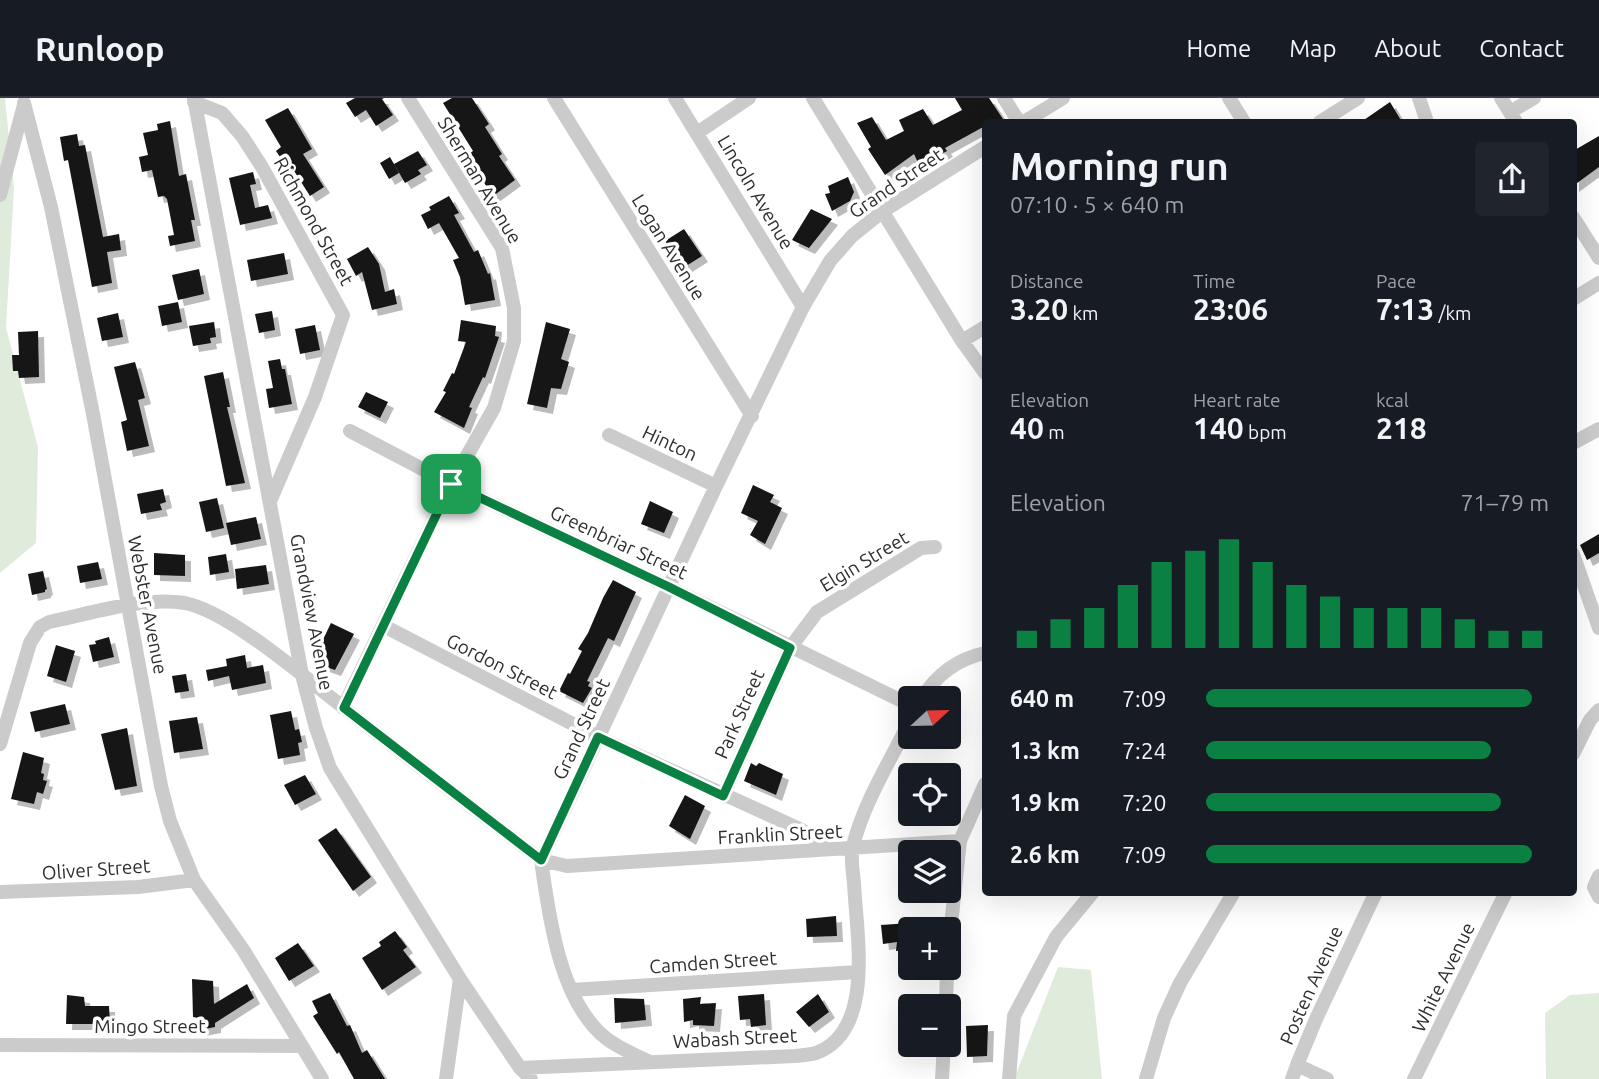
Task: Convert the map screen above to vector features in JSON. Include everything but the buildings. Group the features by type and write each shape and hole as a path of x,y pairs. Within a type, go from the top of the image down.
{"street":[{"name":"Sherman Avenue","path":"344,708 451,484 494,408 514,341 514,308 502,248 408,98"},
{"name":"Logan Avenue","path":"554,98 752,416"},
{"name":"Lincoln Avenue","path":"675,98 803,307"},
{"path":"697,132 749,98"},
{"path":"813,98 962,341 982,369"},
{"path":"1003,98 1017,119"},
{"path":"1029,119 1063,98"},
{"path":"1229,98 1242,119"},
{"path":"1325,119 1358,98"},
{"path":"1419,98 1426,119"},
{"path":"1501,98 1513,118 1534,98"},
{"name":"Richmond Street","path":"194,100 222,113 242,136 262,167 343,315 315,397 271,501"},
{"name":"Grandview Avenue","path":"194,100 302,675 316,728 330,768 460,979 520,1068 531,1079"},
{"path":"0,195 25,101"},
{"name":"Webster Avenue","path":"25,101 51,207 93,414 161,786 170,821 194,880 244,951 322,1079"},
{"name":"Grand Street","path":"541,860 716,486 803,307 830,261 852,236 883,211 982,149"},
{"path":"1577,223 1599,258"},
{"path":"1577,296 1599,282"},
{"path":"962,341 982,329"},
{"path":"1577,441 1599,429"},
{"name":"Greenbriar Street","path":"350,431 451,484 898,699"},
{"name":"Hinton","path":"609,435 716,486"},
{"name":"Elgin Street","path":"790,648 817,612 921,548 935,547"},
{"path":"1577,565 1599,628"},
{"path":"0,744 30,643 40,627 49,622 164,601 186,603 212,612 302,675 541,860 556,945 571,990 587,1018 607,1038 650,1062"},
{"name":"Gordon Street","path":"384,626 598,737 802,830 830,849"},
{"name":"Park Street","path":"723,796 790,648"},
{"path":"930,686 949,668 966,657 982,654"},
{"path":"1577,746 1590,720 1599,710"},
{"path":"852,849 866,809 898,745"},
{"path":"960,840 982,791"},
{"name":"Franklin Street","path":"541,860 567,866 898,846"},
{"name":"Wabash Street","path":"520,1068 795,1056 816,1053 831,1044 852,1017 857,998 852,849"},
{"name":"Oliver Street","path":"0,892 138,887 194,880"},
{"path":"1009,1079 1014,1016 1056,937 1090,896"},
{"path":"1146,1079 1164,1018 1181,983 1232,896"},
{"name":"Posten Avenue","path":"1327,1079 1295,1072 1315,1019 1375,896"},
{"name":"White Avenue","path":"1414,1079 1504,896"},
{"name":"Camden Street","path":"571,990 858,972"},
{"path":"446,1079 460,979"},
{"name":"Mingo Street","path":"0,1045 301,1046"},
{"path":"942,1079 943,1057"}],"green space":[{"path":"0,98 5,98 14,188 6,328 38,447 36,543 0,573"},
{"path":"1058,967 1091,970 1102,1079 1014,1079"},
{"path":"1599,993 1599,1079 1546,1079 1545,1013 1570,995"}],"route":[{"path":"451,484 669,587 790,648 723,796 598,737 541,860 344,708 451,484"}]}
